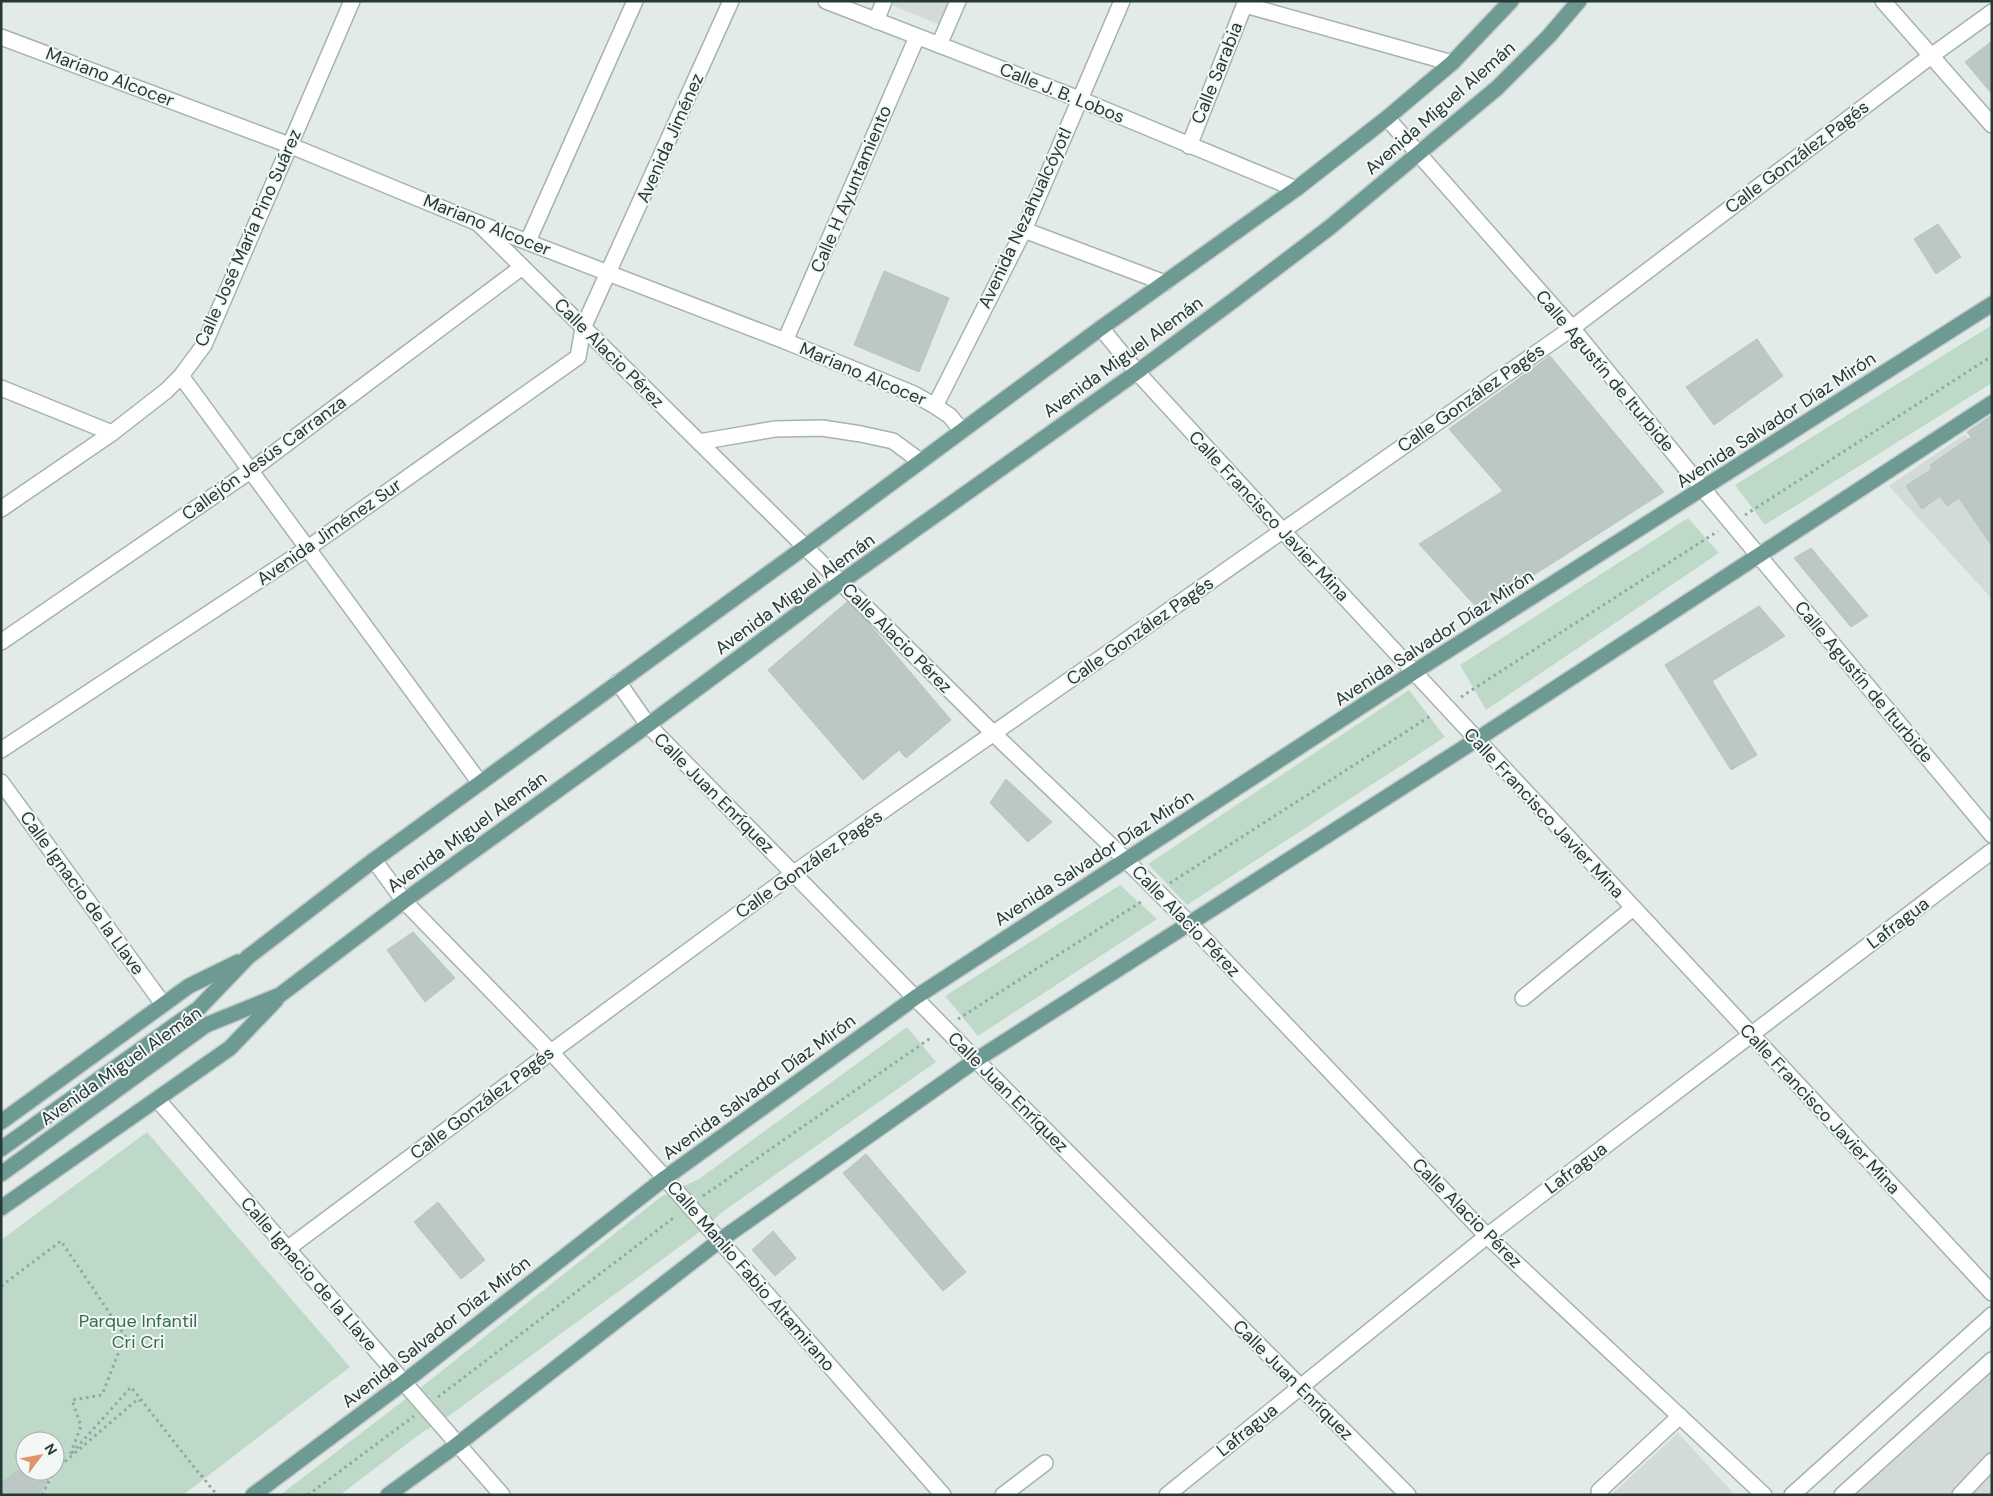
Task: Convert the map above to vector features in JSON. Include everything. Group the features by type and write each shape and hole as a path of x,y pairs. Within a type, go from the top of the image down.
{"main road":[{"name":"Avenida Miguel Alemán","path":"1,1149 199,1008 248,957 374,860 805,547 1101,328 1296,189 1387,118 1452,63 1511,1"},
{"name":"Avenida Miguel Alemán","path":"1,1174 206,1025 280,996 404,901 648,725 841,582 1137,372 1329,228 1418,155 1497,88 1549,36 1579,1"},
{"name":"Avenida Salvador Díaz Mirón","path":"253,1495 404,1383 665,1178 916,997 1414,672 1992,304"},
{"path":"388,1495 458,1444 719,1240 976,1060 1476,740 1992,403"},
{"path":"1,1122 189,986 248,957"},
{"path":"1,1208 230,1048 280,996"}],"street":[{"name":"Calle José María Pino Suárez","path":"1,510 112,433 166,391 181,376 204,345 352,1"},
{"path":"528,241 635,1"},
{"name":"Avenida Jiménez","path":"608,274 731,1"},
{"name":"Calle J. B. Lobos","path":"826,1 1079,99 1296,189"},
{"path":"876,21 884,1"},
{"path":"939,45 958,1"},
{"name":"Avenida Nezahualcóyotl","path":"935,406 1024,230 1122,1"},
{"path":"1883,1 1992,125"},
{"path":"1246,3 1452,63"},
{"name":"Calle Sarabia","path":"1189,146 1246,3"},
{"name":"Calle González Pagés","path":"287,1249 794,873 1572,328 1931,56 1992,12"},
{"name":"Mariano Alcocer","path":"1,36 289,145 478,223 785,341 914,394 950,416 962,431"},
{"name":"Calle H Ayuntamiento","path":"785,341 917,37"},
{"name":"Calle Agustín de Iturbide","path":"1387,118 1572,328 1757,555 1992,835"},
{"name":"Calle Alacio Pérez","path":"478,223 994,734 1157,891 1487,1236 1764,1495"},
{"path":"1024,230 1165,283"},
{"name":"Callejón Jesús Carranza","path":"1,642 250,471 522,267"},
{"name":"Avenida Jiménez Sur","path":"1,750 308,548 578,357 583,328 608,274"},
{"name":"Calle Francisco Javier Mina","path":"1101,328 1137,372 1282,530 1992,1293"},
{"path":"181,376 480,783"},
{"path":"1,388 112,433"},
{"path":"699,442 775,429 822,428 861,434 893,442 920,461"},
{"name":"Calle Juan Enríquez","path":"618,682 648,725 976,1060 1408,1495"},
{"name":"Calle Ignacio de la Llave","path":"1,782 163,1004"},
{"name":"Lafragua","path":"1167,1495 1487,1236 1992,851"},
{"name":"Calle Manlio Fabio Altamirano","path":"374,860 404,901 551,1052 665,1178 943,1495"},
{"path":"1523,998 1633,908"},
{"name":"Calle Ignacio de la Llave","path":"156,1099 502,1495"},
{"path":"1792,1495 1992,1315"},
{"path":"1842,1495 1992,1360"},
{"path":"1599,1491 1680,1416"},
{"path":"1960,1495 1992,1460"},
{"path":"1002,1495 1045,1463"}],"path":[{"path":"308,1495 689,1206 945,1028 1992,356"},
{"path":"1,1286 61,1242 125,1336 102,1395 72,1400 81,1426 70,1455 131,1387 201,1476"},
{"path":"65,1462 138,1399 217,1495"},
{"path":"42,1495 50,1481"}],"shaded area":[{"path":"887,1 950,1 940,25 887,3"},
{"path":"1965,434 1992,473 1992,599 1889,486"},
{"path":"1992,1368 1992,1495 1850,1495"},
{"path":"1678,1433 1735,1495 1611,1495"}],"green space":[{"path":"1992,325 1992,383 1765,525 1735,485"},
{"path":"1688,518 1719,553 1486,710 1460,665"},
{"path":"1409,690 1445,737 1187,905 1148,864"},
{"path":"1120,885 1157,919 978,1036 945,996"},
{"path":"907,1027 936,1062 725,1210 697,1234 450,1415 420,1434 340,1495 280,1495 424,1385 662,1196 699,1179"},
{"name":"Parque Infantil Cri Cri","path":"147,1132 350,1367 183,1495 1,1495 1,1240"}],"building":[{"path":"1992,41 1992,94 1965,62"},
{"path":"1938,224 1961,257 1936,274 1914,239"},
{"path":"884,271 949,298 919,372 854,345"},
{"path":"1757,339 1783,376 1714,425 1686,387"},
{"path":"1550,356 1664,492 1479,610 1419,544 1503,491 1449,429"},
{"path":"1992,415 1992,546 1959,498 1947,506 1940,496 1922,509 1906,486 1932,469 1930,465 1971,437 1967,432"},
{"path":"1811,548 1868,616 1851,627 1794,558"},
{"path":"847,602 866,620 951,720 906,758 899,750 863,780 768,670"},
{"path":"1759,606 1785,636 1712,681 1757,755 1731,770 1665,665"},
{"path":"1006,779 1052,822 1028,842 990,803"},
{"path":"413,932 455,978 425,1002 387,950"},
{"path":"866,1154 966,1272 943,1291 843,1173"},
{"path":"438,1202 485,1260 461,1279 414,1222"},
{"path":"773,1231 796,1258 775,1276 752,1250"},
{"path":"15,1472 15,1481 48,1481 37,1495 1,1495 1,1484"}]}
